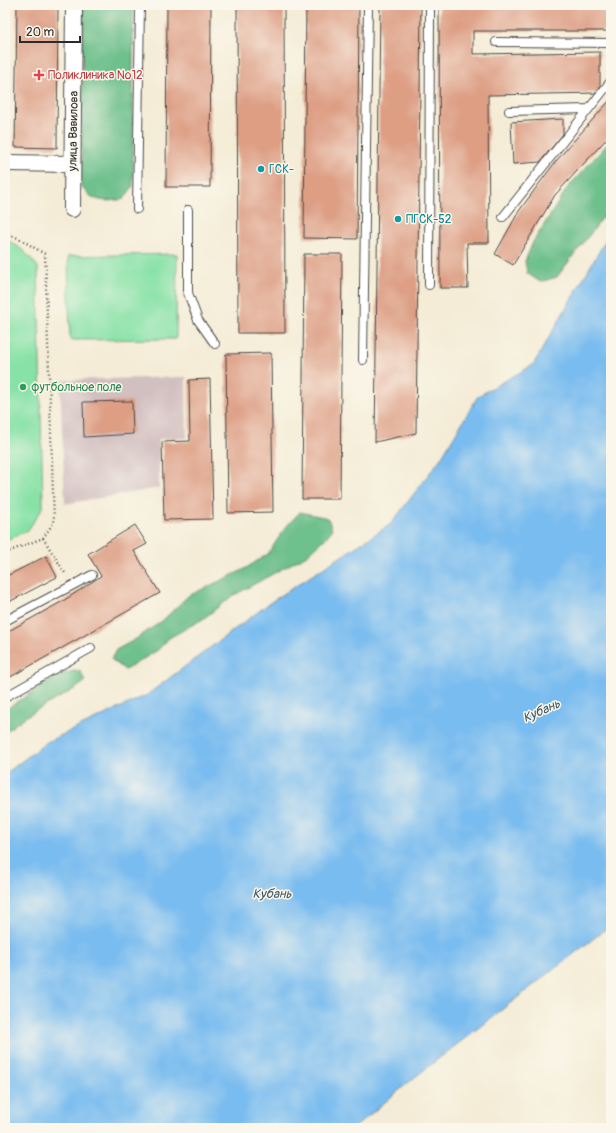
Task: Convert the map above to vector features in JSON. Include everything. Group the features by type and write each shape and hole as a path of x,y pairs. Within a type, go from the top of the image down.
{"street":[{"name":"улица Вавилова","path":"72,209 74,5"},
{"path":"5,163 72,164"}],"lane":[{"path":"138,209 140,5"},
{"path":"363,360 368,5"},
{"path":"429,285 430,5"},
{"path":"496,42 611,43"},
{"path":"503,217 611,81"},
{"path":"509,111 588,109"},
{"path":"188,210 188,293 198,320 215,344"},
{"path":"5,621 92,575"},
{"path":"5,697 91,648"}],"path":[{"path":"5,233 18,238 45,254 54,522 43,538 5,553"},
{"path":"43,538 73,585"}],"shaded area":[{"path":"186,377 187,438 159,439 159,488 65,504 60,380"}],"green space":[{"path":"83,5 133,5 133,186 124,199 111,201 100,200 90,196 81,186"},
{"path":"611,140 611,207 557,277 540,282 527,273 525,261 533,242 568,187"},
{"name":"футбольное поле","path":"5,240 19,247 38,267 43,507 28,530 5,541"},
{"path":"177,254 176,339 70,340 68,256"},
{"path":"300,512 328,518 332,530 323,541 307,555 231,597 203,619 169,638 158,650 125,670 111,659 116,650 136,639 162,621 188,596 243,570 268,554 285,528"},
{"path":"80,670 85,682 23,718 5,733 5,710 60,674"}],"water":[{"name":"Кубань","path":"611,231 611,925 415,1077 354,1128 5,1128 5,774 47,742 147,695 271,602 391,524 441,458 478,396 533,365"}],"building":[{"path":"17,5 58,5 57,148 15,147"},
{"path":"167,5 211,5 210,187 166,187"},
{"name":"ГСК-","path":"237,5 284,5 285,333 238,333"},
{"path":"306,5 359,5 357,239 304,238"},
{"name":"ПГСК-52","path":"380,5 421,5 416,433 375,442"},
{"path":"439,5 611,5 611,31 473,31 473,54 600,52 600,93 488,95 489,243 467,243 468,288 440,288"},
{"path":"611,99 611,134 555,195 513,265 495,254 519,211 556,161"},
{"path":"563,119 563,134 540,162 513,164 511,122"},
{"path":"304,254 342,254 340,499 302,499"},
{"path":"271,353 273,512 228,513 226,354"},
{"path":"210,379 213,519 164,520 162,442 190,441 189,380"},
{"path":"132,401 133,434 84,437 83,402"},
{"path":"135,525 147,544 134,551 160,593 5,680 5,633 63,601 101,576 88,554"},
{"path":"46,556 57,577 5,604 5,577"}],"place":[{"name":"Поликлиника №12","path":"39,75"},
{"name":"ГСК-","path":"261,169"},
{"name":"ПГСК-52","path":"398,219"},
{"name":"футбольное поле","path":"23,387"}]}
